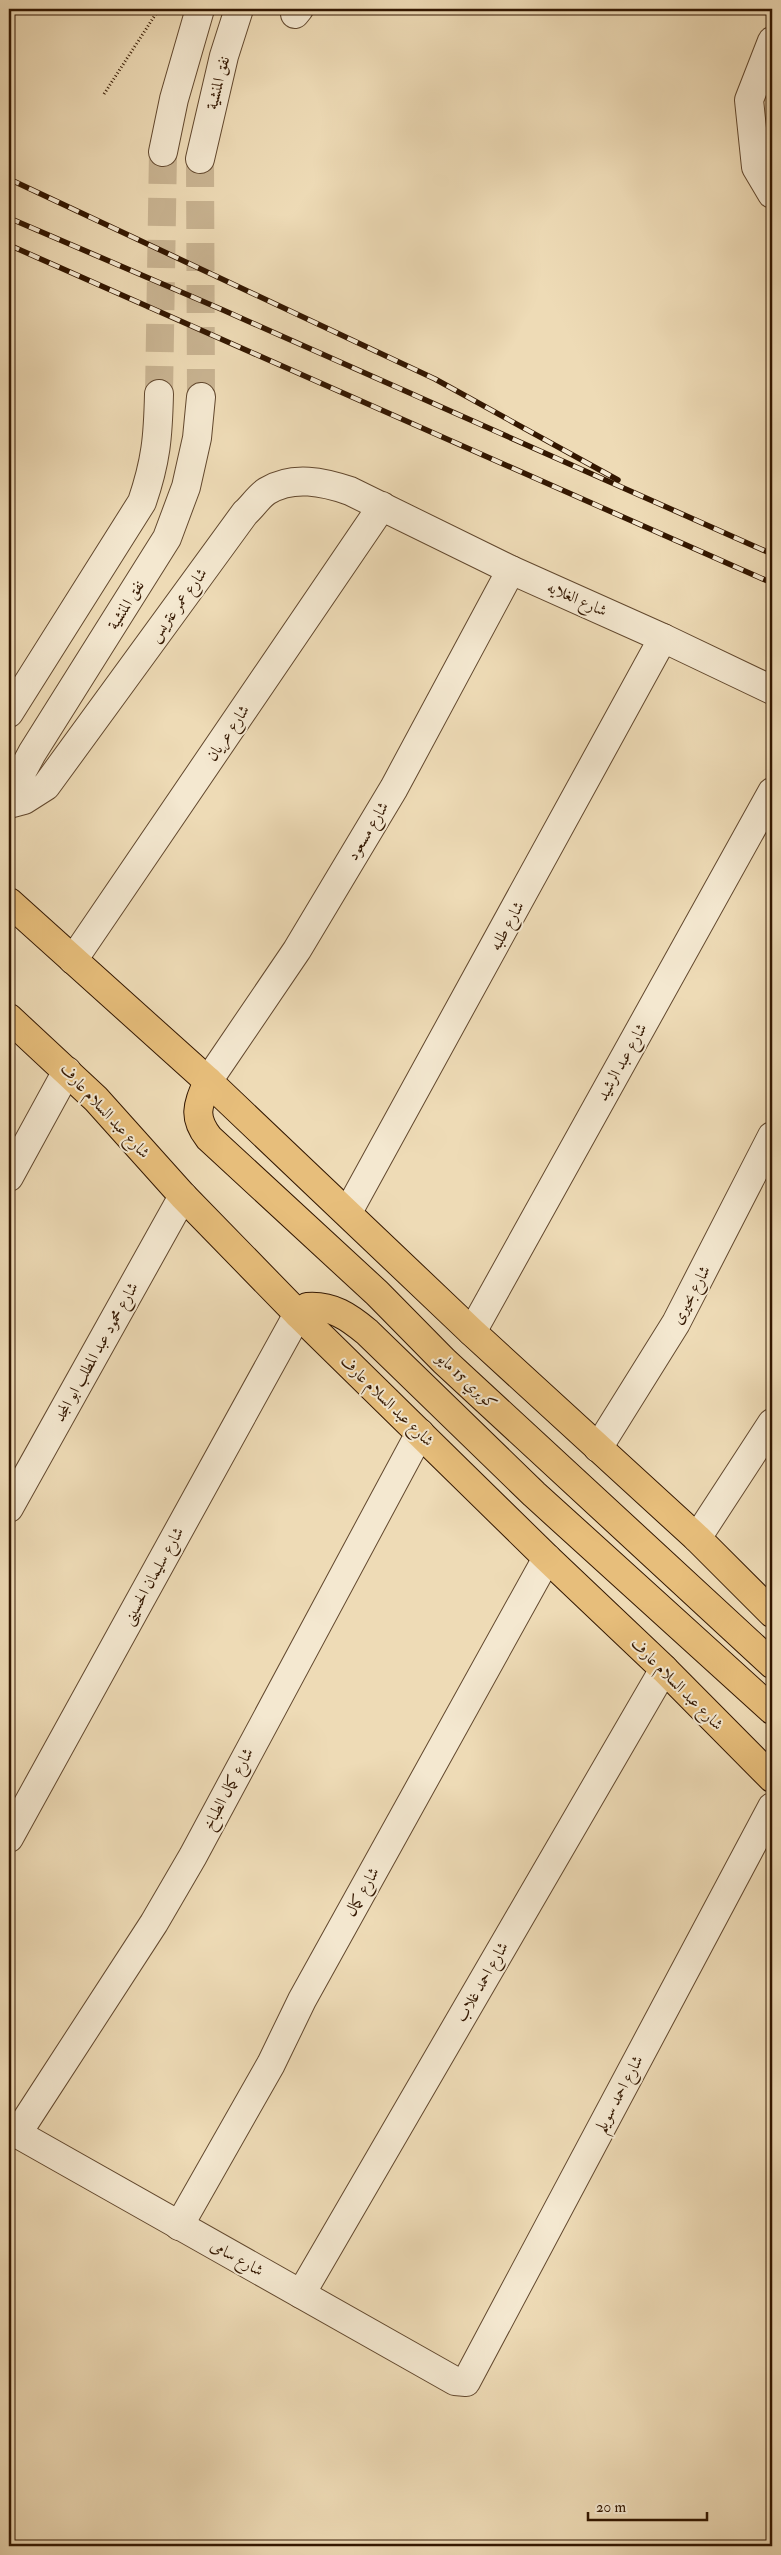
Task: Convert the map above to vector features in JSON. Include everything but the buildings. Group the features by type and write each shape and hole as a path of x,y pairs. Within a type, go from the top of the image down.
{"main road":[{"path":"9,902 208,1081 348,1212 472,1332 697,1538 772,1613"},
{"name":"شارع عبد السلام عارف","path":"9,1018 96,1099 183,1196 298,1314 547,1558 664,1669 772,1778"},
{"name":"كوبري 15 مايو","path":"208,1081 197,1118 200,1126 210,1138 377,1293 444,1361 772,1664"},
{"path":"298,1314 307,1307 317,1306 342,1314 367,1332 534,1494 772,1710"}],"street":[{"path":"163,152 182,70 200,9"},
{"name":"نفق المنشية","path":"200,159 224,56 240,9"},
{"path":"772,41 749,100 756,167 772,194"},
{"path":"9,713 142,502 155,463 160,394"},
{"name":"نفق المنشية","path":"9,796 32,753 167,538 186,487 197,438 201,397"},
{"name":"شارع عمر عتريس","path":"9,804 30,797 46,786 246,514 267,491 294,482 323,482 350,490 382,506"},
{"name":"شارع الغلايه","path":"382,506 511,570 663,638 772,690"},
{"name":"شارع عريان","path":"73,960 382,506"},
{"name":"شارع مسعود","path":"208,1081 298,950 389,797 511,570"},
{"name":"شارع طلبه","path":"348,1212 501,937 663,638"},
{"name":"شارع عبد الرشيد","path":"472,1332 772,792"},
{"path":"9,1177 67,1070"},
{"name":"شارع بحيرى","path":"598,1448 676,1324 772,1136"},
{"name":"شارع محمود عبد المطلب ابو المجد","path":"9,1508 183,1196"},
{"name":"شارع سليمان الحسينى","path":"9,1838 298,1314"},
{"path":"697,1538 772,1423"},
{"name":"شارع كمال الطباخ","path":"13,2132 154,1923 193,1856 420,1433"},
{"name":"شارع كمال","path":"179,2226 271,2064 302,2000 547,1558"},
{"name":"شارع احمد غلاب","path":"301,2294 664,1669"},
{"name":"شارع احمد سويلم","path":"466,2382 772,1807"},
{"name":"شارع سامى","path":"13,2132 455,2381 466,2382"}],"path":[{"path":"104,94 159,9"}],"tunnel":[{"path":"159,394 163,152"},
{"path":"200,159 201,397"}],"railway":[{"path":"9,179 435,379 618,480"},
{"path":"9,218 223,310 772,554"},
{"path":"9,245 772,583"}]}
